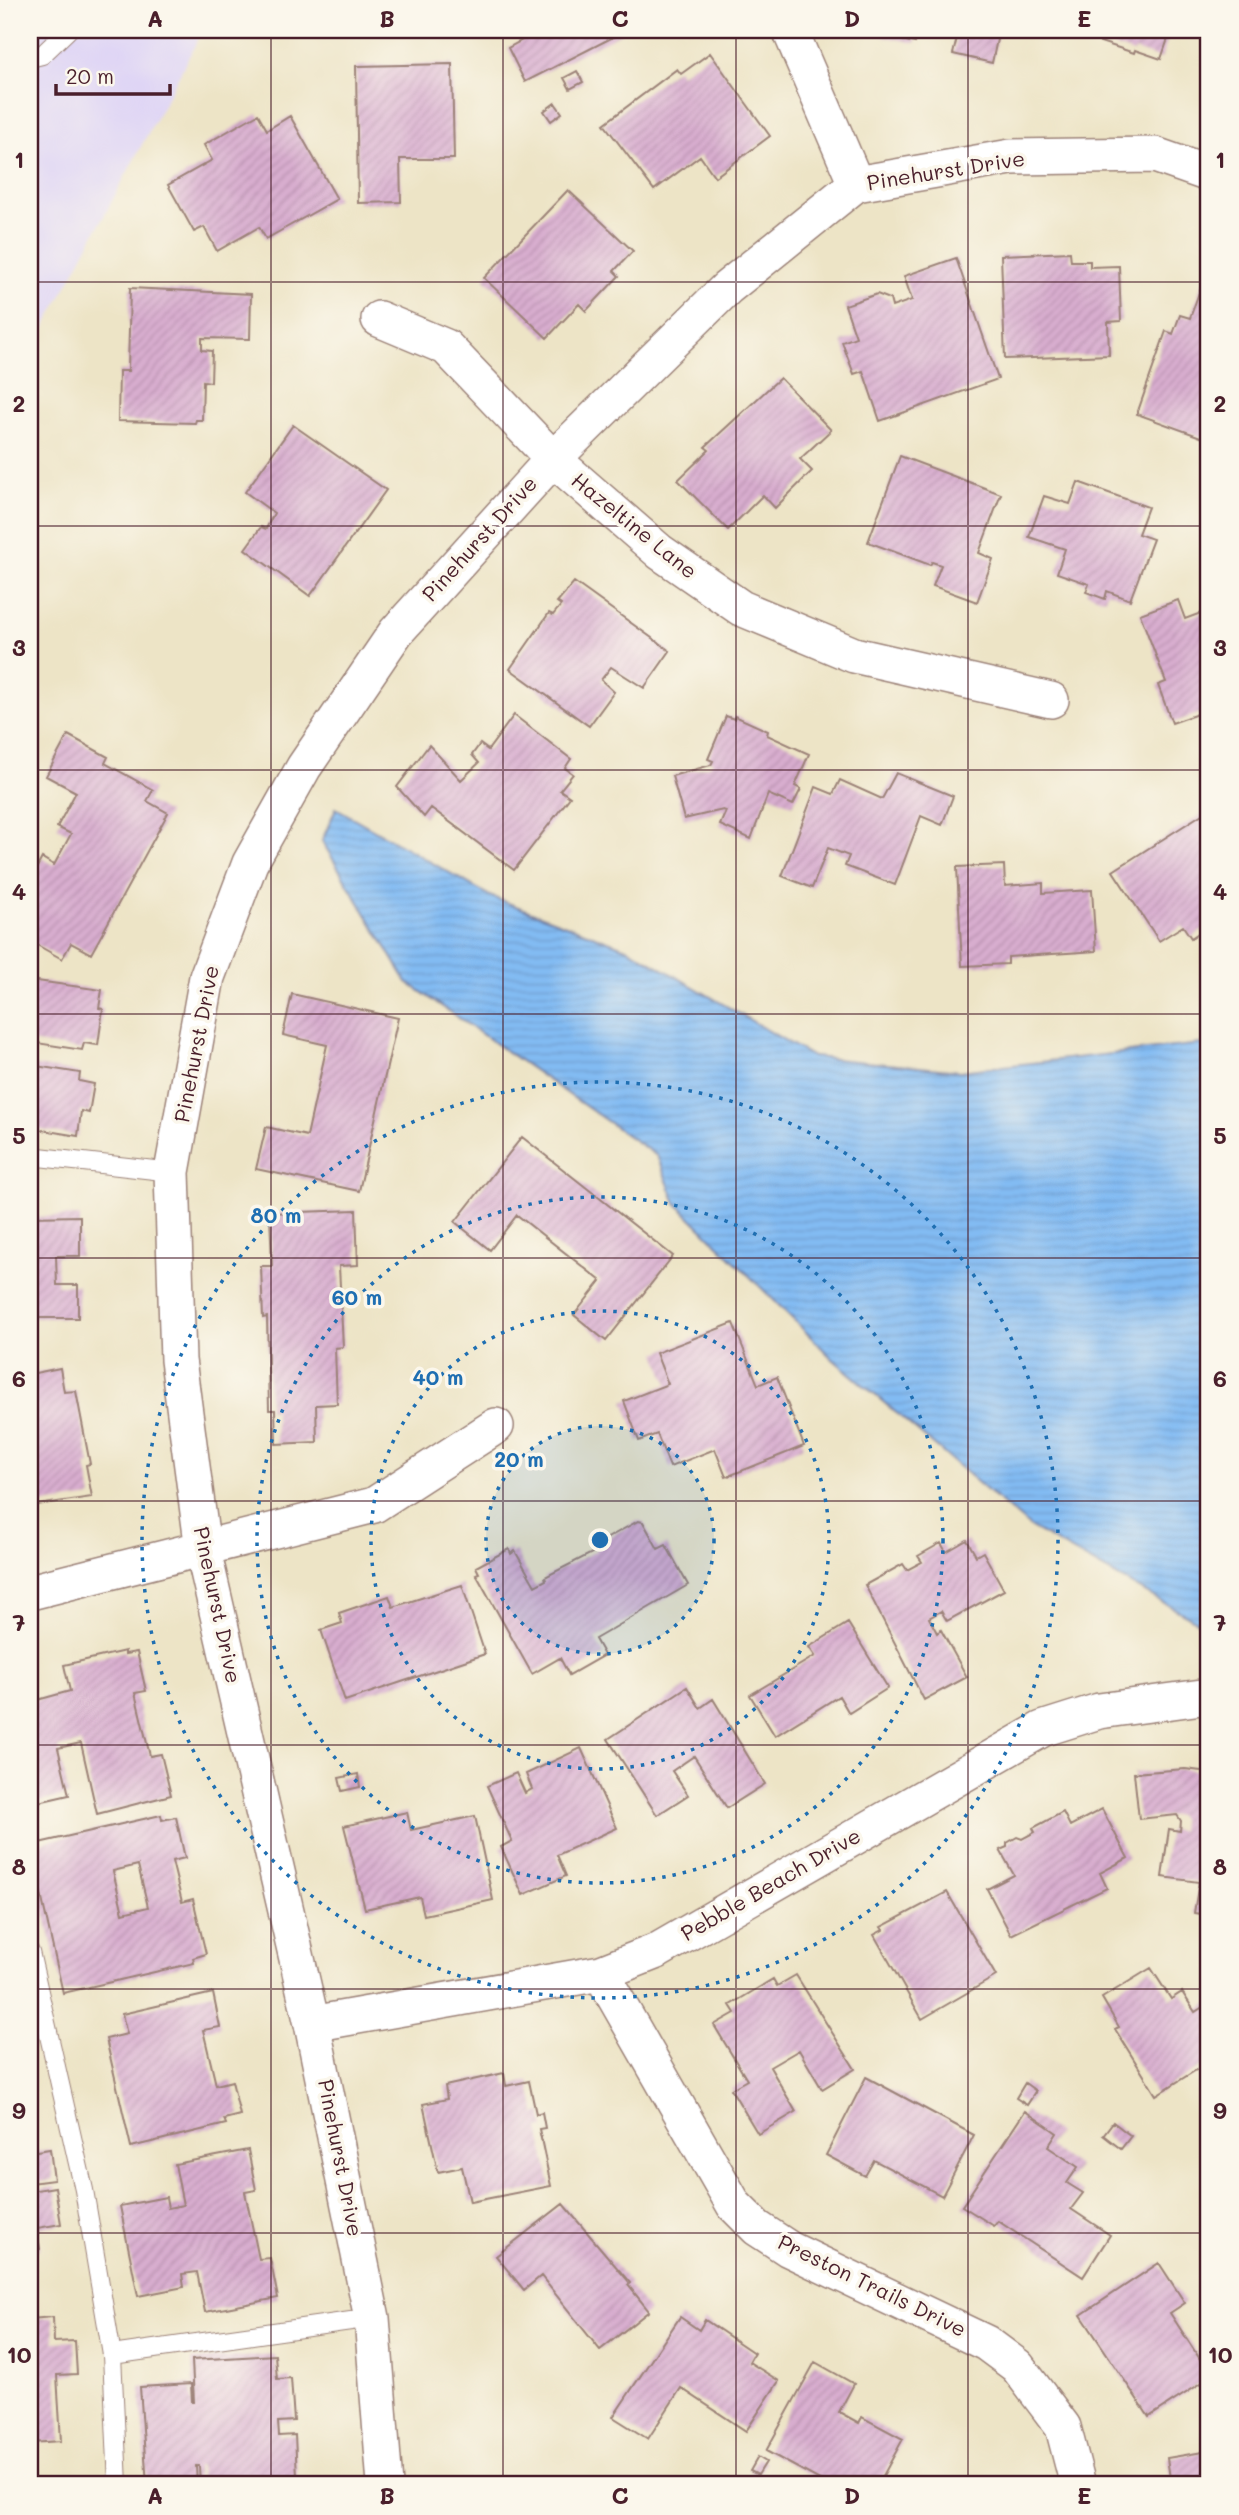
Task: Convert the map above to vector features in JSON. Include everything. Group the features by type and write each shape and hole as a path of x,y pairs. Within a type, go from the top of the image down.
{"street":[{"path":"790,30 856,184"},
{"name":"Pinehurst Drive","path":"386,2485 372,2318 312,2024 203,1550 178,1360 172,1172 207,977 250,863 304,767 396,632 553,459 727,288 856,184 1011,158 1155,155 1209,174"},
{"name":"Hazeltine Lane","path":"379,319 446,347 553,459 660,552 741,608 854,655 1051,700"},
{"path":"30,1592 374,1505 496,1426"},
{"name":"Pebble Beach Drive","path":"312,2024 601,1973 657,1951 1042,1729 1099,1711 1209,1696"},
{"name":"Preston Trails Drive","path":"601,1973 734,2205 757,2228 789,2249 986,2343 1017,2366 1063,2427 1078,2485"}],"lane":[{"path":"30,58 42,55 68,30"},
{"path":"30,1156 172,1172"},
{"path":"30,1952 84,2190 112,2355 118,2485"},
{"path":"112,2355 372,2318"}],"shaded area":[{"path":"30,30 203,30 30,355"}],"water":[{"path":"336,808 492,897 629,949 813,1057 960,1071 1209,1043 1209,1628 1031,1528 833,1359 676,1203 657,1156 407,982 322,841"}],"building":[{"path":"519,30 627,30 525,82 508,48 524,39"},
{"path":"871,30 919,30 915,43 870,33"},
{"path":"959,30 999,30 992,63 953,54"},
{"path":"1073,30 1171,30 1161,59 1073,33"},
{"path":"1204,30 1209,30 1209,39 1202,36"},
{"path":"710,53 770,136 715,177 700,156 654,190 604,124 677,69 681,74"},
{"path":"452,64 454,159 400,159 401,202 358,203 356,66"},
{"path":"577,71 583,82 570,89 564,78"},
{"path":"555,103 562,113 551,121 544,111"},
{"path":"258,114 267,130 290,116 337,199 266,239 259,227 217,251 204,227 194,232 168,185 212,160 204,145"},
{"path":"568,190 633,251 614,271 619,276 586,311 579,304 547,338 484,278"},
{"path":"1070,252 1071,261 1090,261 1090,267 1119,266 1121,321 1108,322 1109,355 1005,359 1001,255"},
{"path":"956,258 998,379 880,421 863,371 854,374 842,342 856,337 845,305 877,294 890,299 892,307 912,300 904,276"},
{"path":"1202,284 1209,287 1209,440 1137,414 1166,331 1173,334 1180,315 1190,318"},
{"path":"130,288 251,294 250,339 202,338 202,350 212,351 211,382 203,381 202,420 196,420 195,423 118,421 119,371 128,371"},
{"path":"780,378 831,430 800,459 812,471 775,508 763,495 728,530 678,480 709,450 705,447"},
{"path":"293,425 386,490 310,596 245,549 261,527 266,529 274,513 245,492"},
{"path":"900,456 1001,494 979,553 993,559 977,602 933,586 941,565 932,562 930,565 868,542"},
{"path":"1078,482 1148,507 1138,534 1153,539 1130,600 1107,591 1105,599 1086,592 1089,584 1057,573 1065,549 1029,537 1044,496 1070,504"},
{"path":"574,582 670,651 644,688 611,667 601,680 614,692 589,726 510,669 549,613 553,615 561,605 557,602"},
{"path":"1178,600 1185,619 1209,610 1209,710 1172,723 1158,685 1166,682 1140,614"},
{"path":"514,715 571,759 565,768 573,774 560,790 570,797 514,870 431,808 424,817 397,787 429,745 461,780 479,763 472,755 480,744 488,750"},
{"path":"726,716 734,719 735,716 768,731 767,735 809,754 795,786 801,789 793,805 768,794 751,839 720,825 726,811 723,810 684,819 672,776 711,765 713,761 708,759"},
{"path":"68,735 108,757 105,763 153,790 147,801 168,813 91,954 71,943 62,959 30,941 30,880 42,858 54,865 71,834 57,827 76,792 46,776"},
{"path":"896,773 953,796 942,825 921,816 895,885 845,866 849,856 828,848 812,888 782,876 816,787 833,794 840,780 882,799"},
{"path":"1207,811 1209,926 1191,938 1183,926 1159,941 1113,871"},
{"path":"1004,865 1005,886 1043,883 1043,893 1092,890 1096,951 1008,957 1008,964 962,966 957,867"},
{"path":"30,980 102,990 99,1008 103,1009 98,1045 84,1043 82,1050 30,1042"},
{"path":"292,994 398,1018 359,1191 256,1169 266,1127 307,1136 327,1045 283,1035"},
{"path":"30,1065 80,1073 79,1081 94,1084 89,1113 81,1111 78,1136 30,1128"},
{"path":"522,1137 673,1256 606,1341 574,1315 601,1281 517,1215 490,1250 455,1222"},
{"path":"356,1210 358,1265 339,1266 343,1347 335,1348 337,1404 316,1405 317,1442 276,1444 275,1410 269,1410 267,1317 263,1318 261,1266 272,1266 270,1213"},
{"path":"80,1216 80,1256 56,1256 57,1285 78,1285 78,1318 30,1318 30,1217"},
{"path":"733,1323 758,1385 777,1377 804,1446 726,1477 715,1449 670,1467 657,1434 639,1441 624,1401 668,1384 656,1353"},
{"path":"60,1368 64,1392 76,1391 90,1464 86,1465 92,1497 30,1506 30,1374"},
{"path":"638,1521 643,1522 658,1549 666,1545 688,1585 595,1639 604,1655 569,1675 560,1658 532,1674 476,1574 479,1573 476,1567 509,1549 511,1554 515,1551 535,1586 546,1580 545,1577 596,1551 595,1545"},
{"path":"967,1540 976,1556 983,1552 1004,1590 947,1621 941,1611 929,1618 937,1633 941,1630 967,1677 924,1700 865,1585 903,1564 907,1570 922,1562 918,1556 941,1543 946,1552"},
{"path":"462,1585 485,1654 345,1701 321,1630 342,1623 339,1613 389,1596 393,1607"},
{"path":"848,1623 888,1688 849,1713 839,1696 775,1736 750,1695 815,1656 809,1647"},
{"path":"125,1651 125,1654 137,1652 146,1691 135,1693 150,1756 161,1754 171,1795 97,1814 81,1743 58,1748 69,1795 30,1804 30,1702 70,1691 64,1665"},
{"path":"687,1687 700,1708 713,1699 765,1784 727,1808 694,1756 672,1771 688,1795 657,1815 608,1739"},
{"path":"581,1748 617,1828 557,1855 566,1876 523,1895 501,1847 512,1841 487,1786 516,1773 525,1793 532,1789 526,1774"},
{"path":"1185,1769 1209,1772 1209,1915 1194,1913 1199,1882 1162,1877 1169,1829 1180,1831 1181,1821 1177,1815 1139,1819 1134,1773"},
{"path":"358,1774 360,1787 342,1791 339,1778"},
{"path":"1102,1809 1128,1858 1100,1873 1107,1888 1011,1935 987,1889 1014,1875 1000,1850 1017,1837 1022,1839 1035,1832 1033,1828 1063,1812 1070,1826"},
{"path":"407,1812 411,1830 475,1816 493,1900 424,1915 420,1897 365,1909 344,1826"},
{"path":"161,1815 162,1820 176,1817 185,1858 172,1861 182,1902 193,1899 206,1954 193,1958 194,1963 63,1993 30,1845","holes":["138,1865 148,1907 123,1913 113,1871"]},
{"path":"947,1892 996,1976 922,2019 874,1935 883,1930 881,1927"},
{"path":"1151,1968 1171,1999 1182,1992 1195,2012 1209,2003 1209,2062 1156,2095 1115,2029 1119,2027 1102,1998"},
{"path":"796,1975 855,2069 822,2089 799,2050 770,2067 796,2112 758,2134 731,2089 747,2080 714,2025 735,2013 730,2005 773,1979 777,1986"},
{"path":"213,1993 220,2027 203,2030 216,2085 232,2081 240,2115 224,2119 226,2124 131,2147 106,2039 127,2034 122,2014"},
{"path":"504,2073 506,2086 529,2081 536,2114 542,2112 545,2128 539,2129 551,2186 470,2202 462,2167 438,2172 423,2104 447,2099 445,2086"},
{"path":"866,2077 974,2135 942,2196 874,2160 865,2176 826,2155"},
{"path":"1025,2083 1036,2091 1027,2105 1016,2098"},
{"path":"1025,2111 1057,2133 1048,2147 1078,2167 1067,2183 1083,2193 1071,2209 1110,2235 1083,2277 998,2221 994,2226 962,2206"},
{"path":"1113,2122 1131,2136 1121,2149 1103,2135"},
{"path":"50,2149 54,2180 30,2183 30,2152"},
{"path":"248,2150 256,2190 245,2192 259,2259 270,2258 278,2298 205,2312 197,2272 182,2274 184,2287 138,2296 120,2206 166,2197 168,2208 183,2205 175,2164"},
{"path":"55,2187 61,2224 37,2228 40,2249 30,2250 30,2191"},
{"path":"563,2204 630,2283 628,2285 649,2311 600,2350 541,2276 524,2290 496,2256"},
{"path":"1159,2263 1185,2303 1170,2313 1209,2373 1209,2378 1149,2417 1081,2315"},
{"path":"53,2317 54,2342 75,2341 77,2374 57,2375 61,2441 30,2443 30,2319"},
{"path":"680,2317 699,2330 705,2320 754,2353 749,2362 779,2381 746,2431 681,2388 648,2439 613,2417"},
{"path":"275,2355 277,2379 291,2378 294,2421 278,2422 279,2436 295,2435 297,2477 283,2478 284,2485 200,2485 199,2466 196,2466 197,2485 147,2485 140,2387 191,2384 194,2402 192,2360"},
{"path":"815,2362 854,2384 839,2412 859,2423 862,2417 903,2439 878,2485 829,2485 766,2451"},
{"path":"1209,2451 1209,2485 1171,2485 1167,2458"},
{"path":"758,2457 766,2462 758,2475 750,2471"}]}
